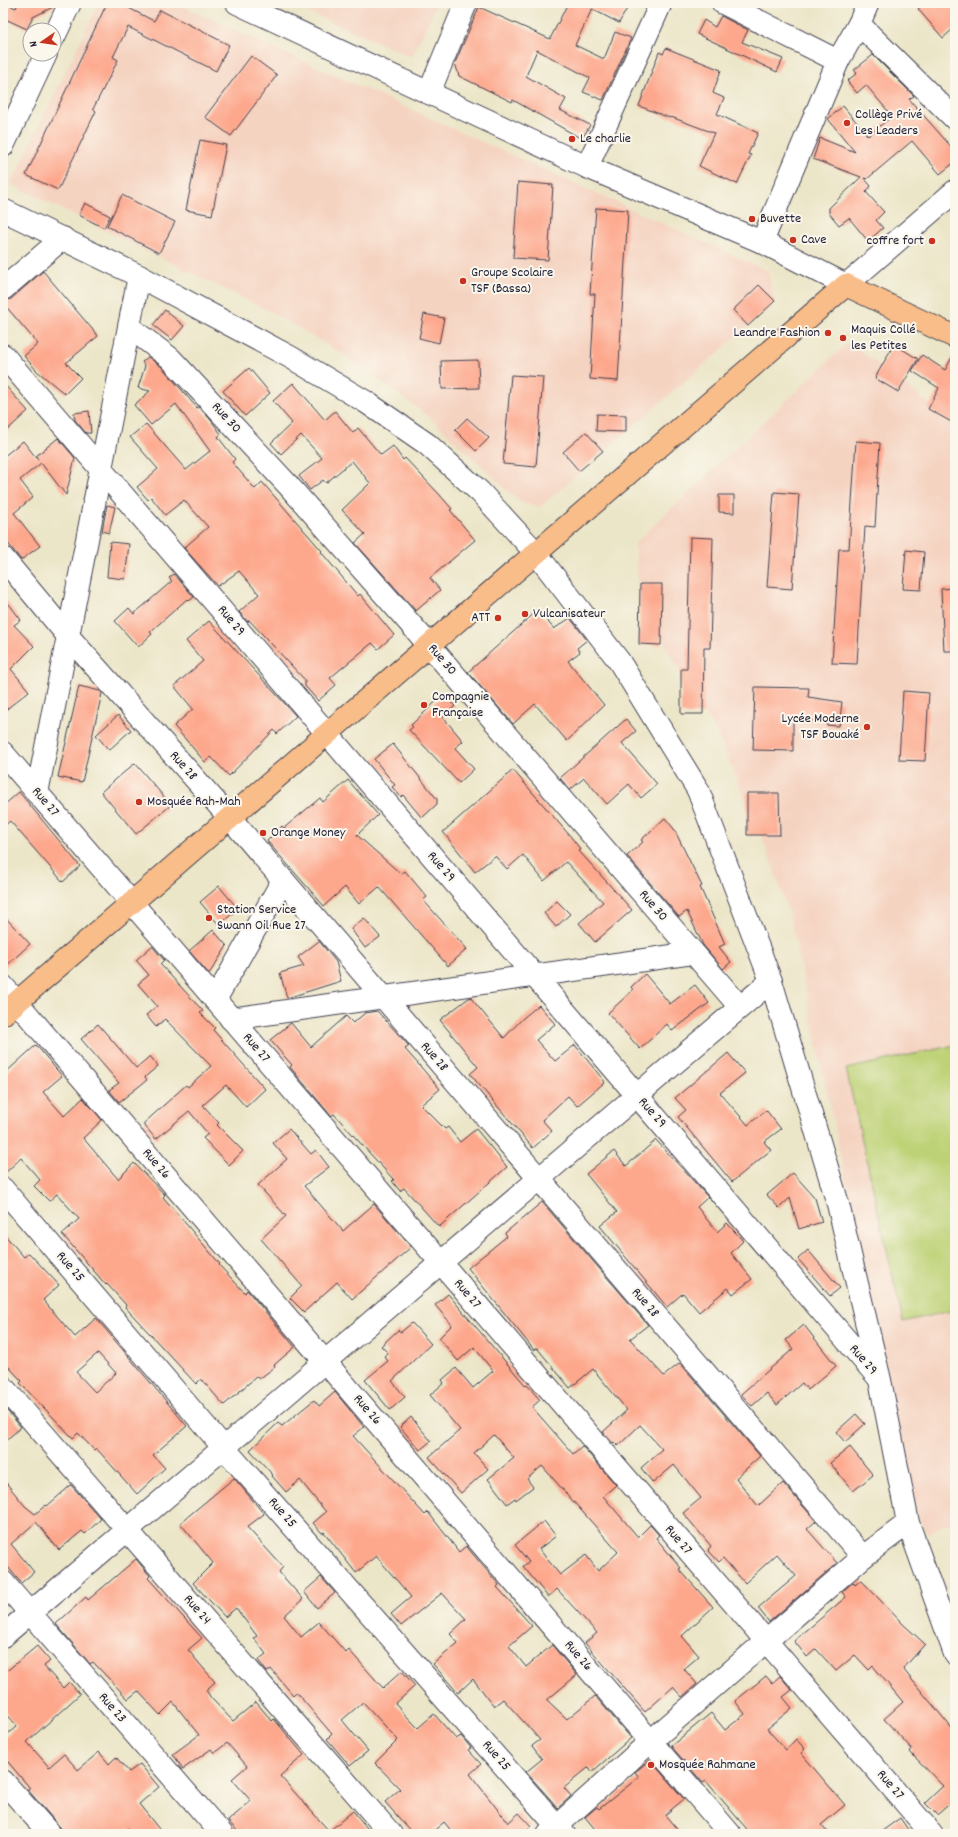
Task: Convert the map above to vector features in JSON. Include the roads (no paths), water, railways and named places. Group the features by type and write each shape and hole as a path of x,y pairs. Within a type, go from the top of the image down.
{"main road":[{"path":"8,1001 132,903 846,285 955,337"}],"street":[{"path":"61,22 70,3"},
{"path":"237,3 587,167 762,242 846,285 955,191"},
{"path":"429,93 466,3"},
{"path":"587,167 661,3"},
{"path":"723,3 838,61"},
{"path":"762,242 838,61 859,24 868,3"},
{"path":"859,24 955,119"},
{"path":"3,146 42,62"},
{"path":"3,210 139,276 292,358 366,402 427,444 480,492 536,553 620,661 698,790 771,981 838,1204 880,1380 908,1523 955,1654"},
{"path":"3,289 63,238"},
{"path":"37,793 139,276"},
{"name":"Rue 30","path":"129,327 170,358 288,485 430,645 740,1007"},
{"name":"Rue 29","path":"3,355 880,1380"},
{"name":"Rue 28","path":"3,558 68,636 230,818 864,1557"},
{"name":"Rue 27","path":"3,753 932,1834"},
{"path":"215,1000 283,880"},
{"path":"231,1019 694,953"},
{"path":"3,1636 771,981"},
{"name":"Rue 26","path":"8,1001 325,1361 730,1834"},
{"name":"Rue 25","path":"3,1189 224,1448 556,1831"},
{"name":"Rue 24","path":"3,1387 391,1834"},
{"path":"556,1831 651,1741 864,1557 908,1523"},
{"name":"Rue 23","path":"3,1582 222,1834"},
{"path":"3,1781 50,1834"}],"place":[{"name":"Collège Privé Les Leaders","path":"847,123"},
{"name":"Le charlie","path":"572,139"},
{"name":"Buvette","path":"752,219"},
{"name":"Cave","path":"793,240"},
{"name":"coffre fort","path":"932,241"},
{"name":"Groupe Scolaire TSF (Bassa)","path":"463,281"},
{"name":"Leandre Fashion","path":"828,333"},
{"name":"Maquis Collé les Petites","path":"843,338"},
{"name":"Vulcanisateur","path":"525,614"},
{"name":"ATT","path":"498,618"},
{"name":"Compagnie Française","path":"424,705"},
{"name":"Lycée Moderne TSF Bouaké","path":"867,727"},
{"name":"Mosquée Rah-Mah","path":"139,802"},
{"name":"Orange Money","path":"263,833"},
{"name":"Station Service Swann Oil Rue 27","path":"209,918"},
{"name":"Mosquée Rahmane","path":"651,1765"}]}
